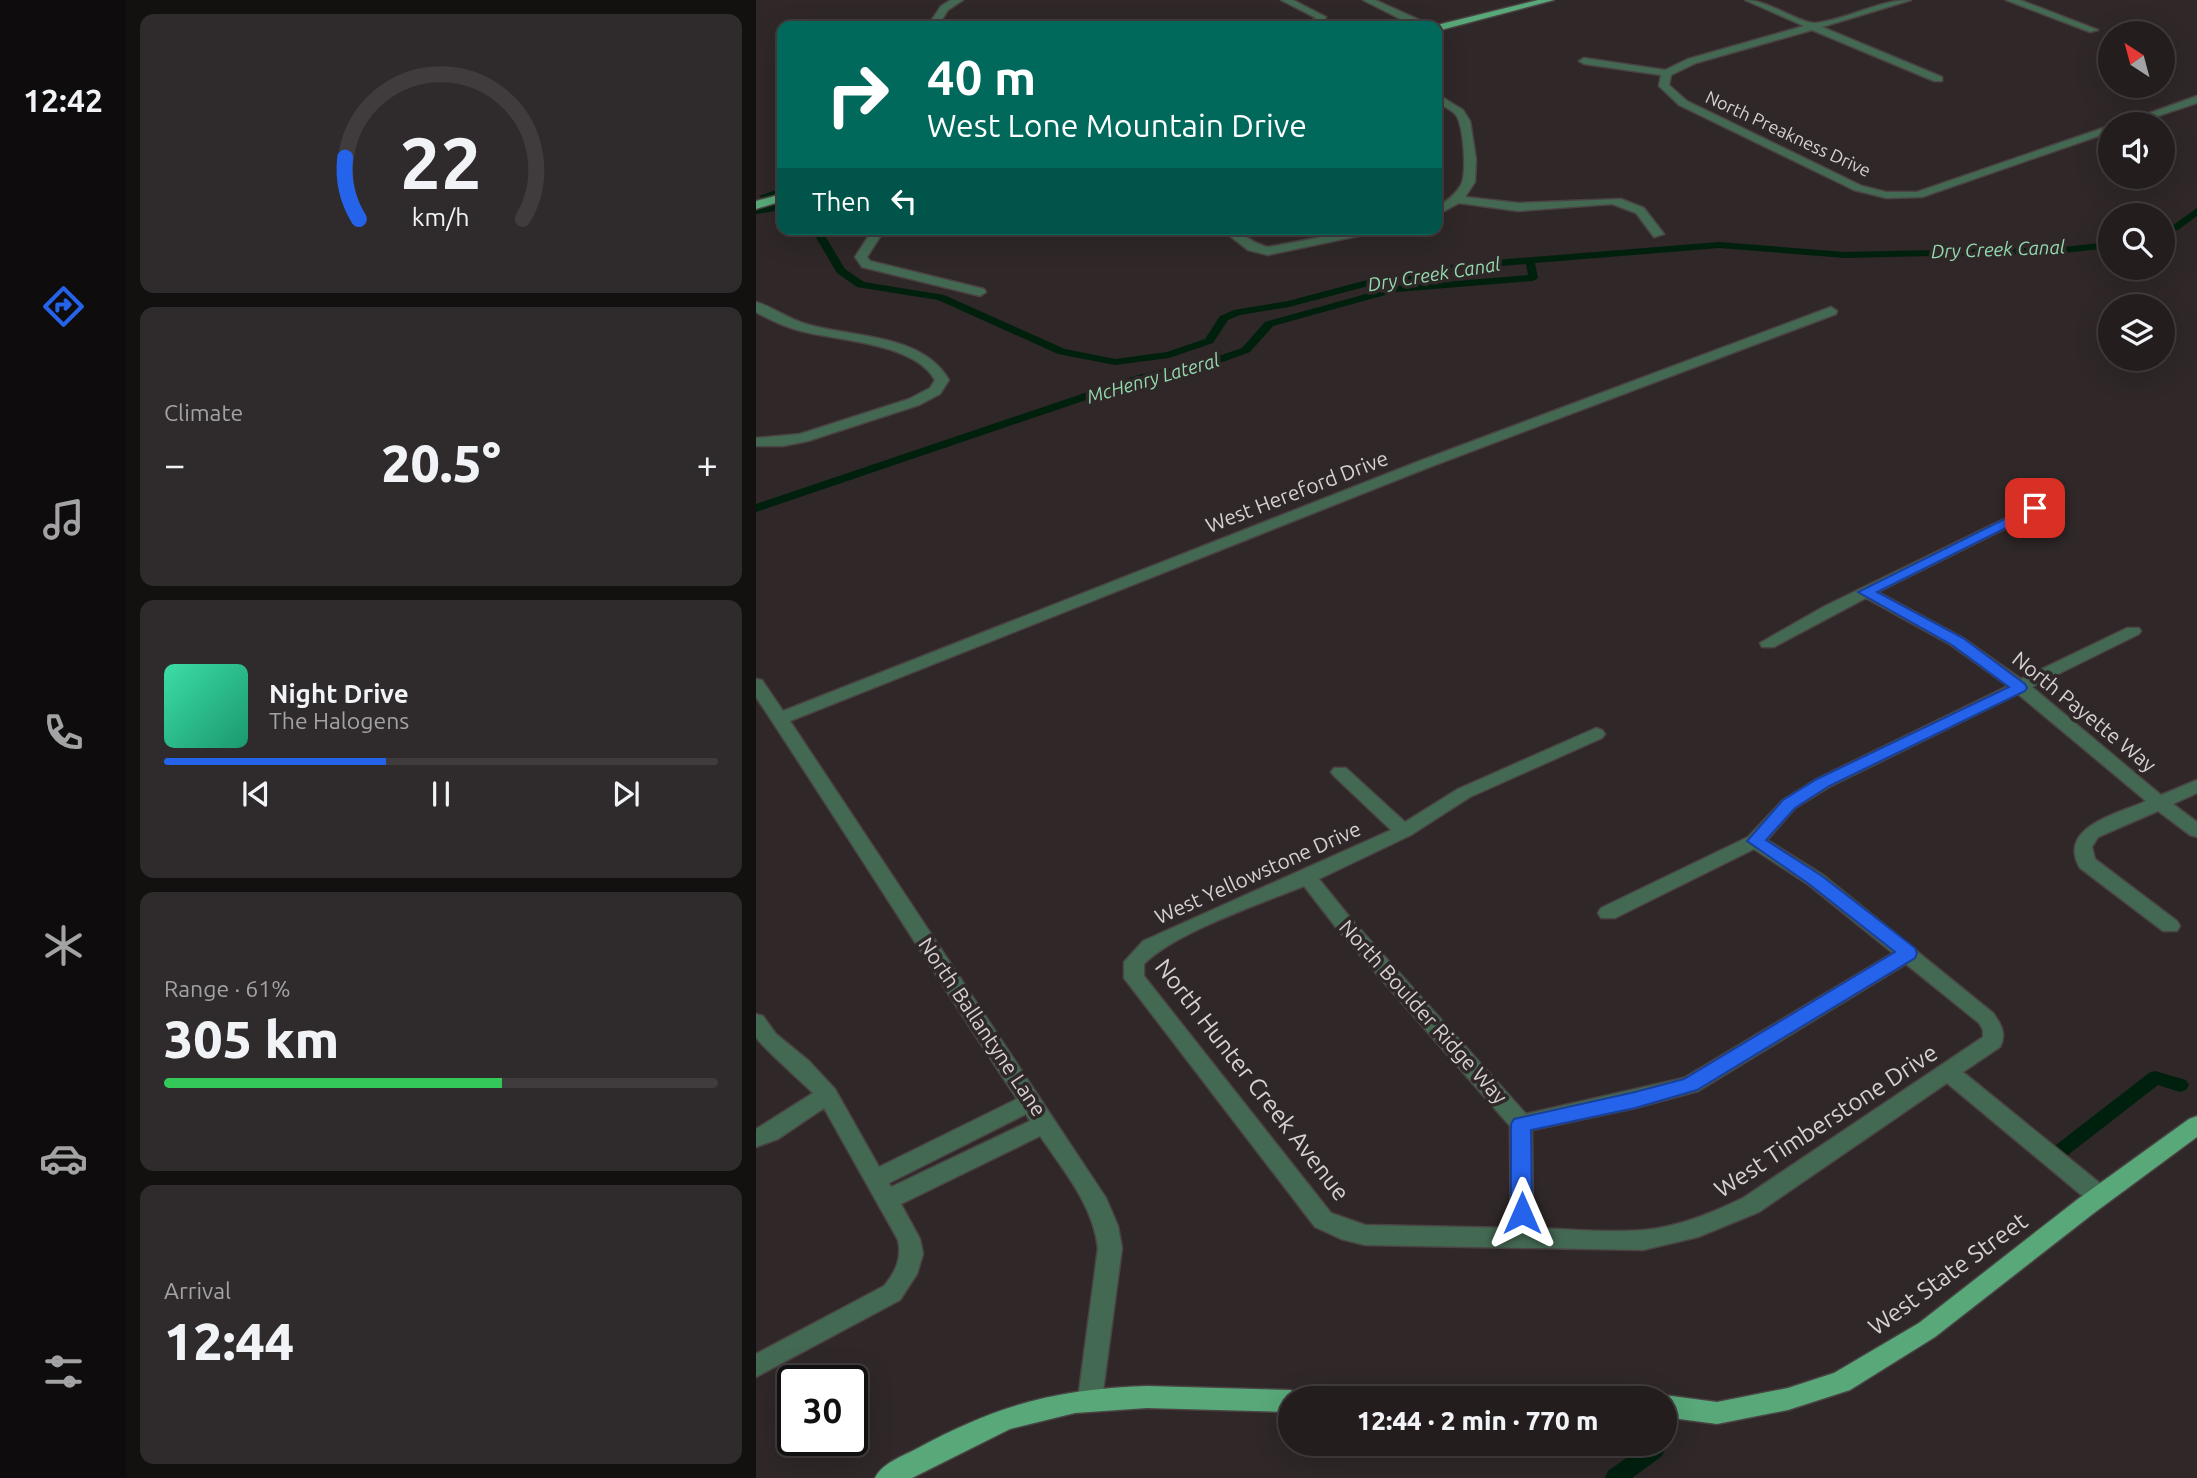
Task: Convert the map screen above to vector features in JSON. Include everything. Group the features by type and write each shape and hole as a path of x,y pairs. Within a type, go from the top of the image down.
{"main road":[{"path":"1442,23 1549,0"},
{"path":"756,205 777,199"},
{"name":"West State Street","path":"1677,1408 1717,1413 1788,1399 1841,1382 1927,1329 2099,1196 2197,1125"},
{"path":"888,1478 959,1439 1009,1417 1090,1399 1278,1401"}],"street":[{"path":"936,21 944,8 958,0"},
{"path":"1286,0 1318,14 1321,20 1319,21"},
{"path":"1368,0 1410,21"},
{"path":"1383,0 1426,21"},
{"path":"1750,0 1938,79"},
{"path":"1584,61 1666,73 1692,61 1906,0"},
{"path":"2011,0 2092,30"},
{"name":"North Preakness Drive","path":"1666,73 1664,86 1669,94 1695,109 1858,188 1886,195 1918,195 2098,133"},
{"path":"2159,112 2197,99"},
{"path":"1442,100 1459,112 1465,121 1470,159 1469,182 1457,199 1442,209"},
{"path":"1457,199 1518,207 1596,201 1626,204 1645,213 1658,234"},
{"path":"875,235 861,257 866,264 980,292"},
{"path":"1235,235 1262,251 1275,251 1355,235"},
{"path":"756,306 806,328 884,343 932,365 940,372 942,380 935,391 914,402 803,438 761,443"},
{"name":"West Hereford Drive","path":"780,719 1422,465 1831,310"},
{"path":"1768,643 2035,508"},
{"name":"North Payette Way","path":"1866,592 1958,641 2197,831"},
{"path":"1608,913 1755,841 1789,804 1823,783 2020,688 2081,654 2133,631"},
{"name":"North Ballantyne Lane","path":"756,684 1046,1123 1091,1194 1107,1226 1110,1248 1108,1281 1090,1399"},
{"name":"West Yellowstone Drive","path":"1134,962 1140,954 1161,941 1404,831 1464,793 1597,734"},
{"path":"1340,772 1404,831"},
{"path":"2170,926 2087,863 2081,852 2083,841 2091,833 2197,786"},
{"path":"1521,1124 1635,1100 1690,1085 1908,953 1816,880 1755,841"},
{"name":"North Boulder Ridge Way","path":"1307,877 1345,925 1507,1105 1521,1124 1522,1237"},
{"name":"West Timberstone Drive","path":"1335,1227 1365,1235 1643,1240 1676,1235 1712,1224 1751,1205 1993,1041 1993,1029 1986,1018 1908,953"},
{"name":"North Hunter Creek Avenue","path":"1134,962 1134,978 1315,1212 1335,1227"},
{"path":"756,1022 769,1040 802,1067 827,1095 909,1239 913,1254 906,1276 892,1293 756,1366"},
{"path":"1949,1072 2099,1196"},
{"path":"756,1138 771,1133 827,1095"},
{"path":"876,1179 1031,1102"},
{"path":"887,1200 1046,1123"}],"waterway":[{"path":"764,196 777,192"},
{"name":"Dry Creek Canal","path":"756,211 777,208"},
{"name":"Dry Creek Canal","path":"2175,228 2197,211"},
{"name":"Dry Creek Canal","path":"820,235 841,271 861,285 940,297 1062,352 1115,362 1169,355 1209,341 1224,318 1238,312 1289,304 1371,282 1434,273 1459,266 1530,260"},
{"name":"Dry Creek Canal","path":"1530,260 1719,245 1845,255 2063,250 2098,246"},
{"name":"McHenry Lateral","path":"756,508 1142,377 1213,362 1246,350 1269,324 1395,289 1533,278 1530,260"},
{"path":"2058,1153 2155,1078 2180,1085"},
{"path":"1615,1478 1645,1456"}],"route":[{"path":"1522,1213 1521,1124 1635,1100 1690,1085 1908,953 1816,880 1755,841 1789,804 1823,783 2020,688 1958,641 1866,592 2035,508"}]}
